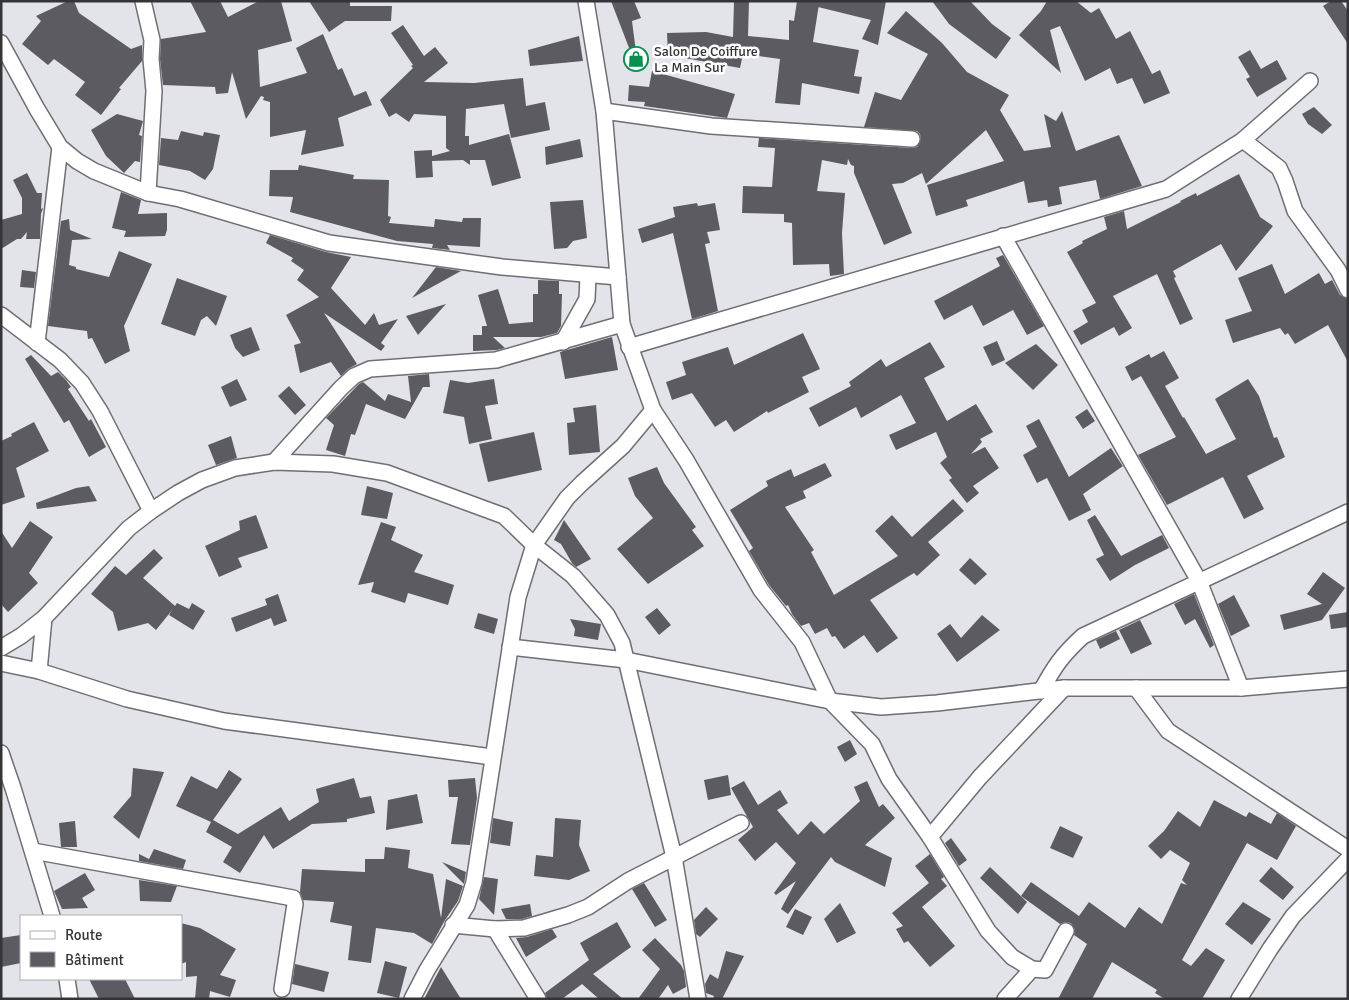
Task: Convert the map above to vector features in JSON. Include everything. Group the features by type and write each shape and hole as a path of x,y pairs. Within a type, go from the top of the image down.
{"street":[{"path":"143,1 152,40 151,59 154,91 148,193"},
{"path":"586,1 604,110 622,324 653,410 686,460 761,590 802,642 830,701 872,744 889,779 930,837 988,931 1012,958 1032,969 1045,970 1066,931"},
{"path":"1,44 60,147 77,161 94,171 148,193 180,199 329,243 502,268 618,277"},
{"path":"629,347 1166,189 1243,140 1310,81"},
{"path":"604,110 711,126 912,139"},
{"path":"1243,140 1279,168 1295,211 1338,270 1348,290"},
{"path":"38,343 60,147"},
{"path":"1003,236 1199,581 1241,688"},
{"path":"563,342 588,300 588,276"},
{"path":"1,315 60,360 82,383 100,411 151,511"},
{"path":"274,462 341,388 354,376 370,369 496,360 622,324"},
{"path":"412,999 453,925 467,905 474,882 518,597 534,545 567,498 582,482 623,446 653,410"},
{"path":"1,648 21,636 44,618 129,528 151,511 202,480 235,468 274,462 333,464 387,473 504,516 534,545 573,576 607,614 622,644 674,857 698,999"},
{"path":"1041,691 1054,666 1066,651 1083,636 1348,512"},
{"path":"39,671 44,618"},
{"path":"510,647 626,660 830,701 881,707 937,703 1064,688 1241,688 1348,678"},
{"path":"1,664 39,671 127,699 224,721 492,757"},
{"path":"930,837 980,777 1064,688"},
{"path":"1136,688 1168,731 1348,848"},
{"path":"1,754 52,915"},
{"path":"453,925 494,929 524,928 553,920 588,907 628,881 741,823"},
{"path":"33,851 293,898 295,904 282,989"},
{"path":"1239,999 1293,916 1348,859"},
{"path":"494,929 538,999"},
{"path":"1005,999 1032,969"},
{"path":"67,980 70,999"}],"building":[{"path":"68,1 74,1 79,13 131,49 142,45 142,61 119,88 121,89 101,115 75,95 85,82 54,59 48,65 22,44 41,21 36,16"},
{"path":"190,1 220,1 228,17 259,1 281,1 292,41 258,50 260,87 307,73 296,48 323,34 338,70 342,68 354,96 366,91 372,105 338,118 344,146 301,155 306,130 270,137 270,102 263,100 264,97 261,96 246,119 232,72 228,93 216,94 215,87 163,85 160,59 161,39 206,32"},
{"path":"309,1 350,1 350,6 392,6 391,21 345,21 329,32"},
{"path":"611,1 634,1 641,18 632,21 636,52 631,53"},
{"path":"734,1 749,1 748,36 789,40 789,20 794,21 797,1 886,1 878,45 862,39 871,20 819,7 813,42 859,50 854,76 862,77 859,94 802,83 800,105 775,103 780,59 743,54 740,68 668,55 667,33 706,32 733,37"},
{"path":"932,1 970,1 992,24 1011,38 996,59 949,24"},
{"path":"1047,1 1076,1 1091,13 1099,8 1116,39 1130,31 1152,74 1160,70 1170,93 1144,104 1132,78 1117,84 1110,68 1085,81 1060,26 1050,30 1061,73 1019,35 1041,11"},
{"path":"1331,1 1341,1 1348,11 1348,44 1323,6"},
{"path":"906,11 942,43 967,72 1009,95 1000,110 1024,151 1051,147 1044,114 1056,121 1062,111 1076,151 1119,135 1142,186 1100,199 1096,180 1059,187 1062,204 1048,207 1047,200 1028,203 1024,181 966,200 968,206 936,216 927,185 1004,161 986,130 926,184 922,173 903,183 892,184 912,233 884,245 854,173 854,166 851,165 848,159 847,165 822,160 817,191 845,193 842,233 844,274 830,276 829,264 793,265 792,223 784,222 784,214 742,213 743,186 772,187 775,148 758,147 759,138 917,147 921,139 917,131 864,127 875,92 901,100 928,54 887,33"},
{"path":"403,25 424,56 435,47 448,63 424,82 474,83 523,78 526,106 545,102 550,130 511,138 504,104 466,109 465,136 469,136 469,145 509,134 521,178 492,186 485,160 470,160 470,165 463,160 432,161 433,177 416,178 414,151 432,150 432,156 450,151 446,148 446,116 414,114 409,122 396,113 389,117 380,100 413,68 411,66 413,65 391,33"},
{"path":"579,36 583,61 530,66 528,50"},
{"path":"1250,50 1261,69 1277,60 1287,79 1257,97 1246,79 1250,77 1238,57"},
{"path":"652,71 735,94 727,118 644,106 645,102 628,101 629,85 649,87"},
{"path":"1314,107 1332,125 1322,134 1308,124 1302,114"},
{"path":"117,114 143,121 139,135 142,136 140,162 135,161 124,173 106,156 91,130"},
{"path":"181,131 203,136 204,132 220,135 213,169 205,180 190,171 159,165 161,138 178,140"},
{"path":"580,139 583,157 546,165 545,147"},
{"path":"299,165 354,175 353,179 389,180 388,216 391,217 389,223 434,227 435,219 462,222 463,218 481,218 480,247 447,245 450,250 432,248 433,244 397,241 290,212 293,197 269,196 270,170 298,170"},
{"path":"27,173 37,193 42,193 41,209 43,208 40,239 26,239 27,232 21,239 17,239 1,249 1,220 22,214 22,198 13,180"},
{"path":"1239,174 1260,217 1273,226 1236,271 1221,244 1173,271 1176,277 1174,278 1193,319 1180,325 1157,274 1113,296 1132,328 1119,336 1114,327 1081,345 1073,331 1088,322 1082,310 1096,303 1067,252 1083,243 1082,241 1107,229 1104,217 1124,211 1127,229 1196,193 1197,196"},
{"path":"121,192 141,200 138,214 167,213 165,236 124,237 126,231 112,228"},
{"path":"583,200 587,238 573,241 567,248 554,249 550,202"},
{"path":"697,203 698,206 715,203 720,230 707,232 710,243 705,244 718,311 692,319 673,233 642,243 638,229 675,217 673,207"},
{"path":"69,219 70,230 92,239 72,240 69,265 76,267 76,269 109,277 119,251 152,264 124,326 130,351 105,364 92,338 88,339 87,331 48,326 61,221"},
{"path":"270,235 326,252 351,257 331,288 365,325 374,313 379,325 398,319 381,343 385,346 381,351 324,313 357,364 341,376 331,362 300,373 294,345 301,343 286,315 319,297 297,280 304,270 291,261 293,258 266,243"},
{"path":"1003,255 1044,326 1027,335 1013,310 983,326 972,305 944,320 934,301 1000,266 996,258"},
{"path":"1272,264 1285,294 1319,273 1325,284 1332,280 1340,295 1348,299 1348,362 1328,325 1295,344 1288,333 1285,335 1280,328 1233,343 1225,320 1252,311 1238,278"},
{"path":"436,267 461,271 412,298"},
{"path":"22,270 36,272 34,288 20,287"},
{"path":"177,278 227,296 216,326 207,316 201,320 195,336 161,324"},
{"path":"538,280 559,281 559,294 562,294 561,326 557,333 541,337 493,337 505,348 473,351 473,335 482,335 482,326 487,326 478,295 498,289 509,324 533,322 533,294 538,294"},
{"path":"446,304 418,335 406,316"},
{"path":"251,327 260,350 243,357 235,348 230,335"},
{"path":"803,333 820,369 802,377 809,392 768,413 767,411 734,432 726,420 715,427 692,393 672,400 666,382 686,375 682,362 728,347 734,365"},
{"path":"612,337 618,370 565,379 560,352"},
{"path":"997,341 1005,360 992,366 983,347"},
{"path":"930,342 945,367 924,378 947,421 976,404 993,432 980,439 982,442 971,454 985,447 999,468 973,486 979,493 967,503 949,480 952,478 940,463 947,457 936,432 896,450 889,435 916,423 901,395 861,418 856,407 819,427 809,408 851,386 849,382 881,359 886,367"},
{"path":"1036,344 1058,365 1033,390 1005,363"},
{"path":"1164,351 1179,378 1165,386 1206,454 1236,439 1215,399 1248,379 1259,396 1274,438 1277,437 1285,457 1247,476 1264,509 1244,519 1223,477 1167,505 1138,455 1176,437 1141,376 1132,381 1125,367 1149,354 1151,358"},
{"path":"31,355 51,376 58,372 66,380 71,387 68,389 89,421 91,419 106,447 89,457 69,420 64,423 25,359"},
{"path":"429,374 430,387 423,387 405,419 366,404 355,435 351,434 345,456 326,450 334,425 326,418 359,384 363,382 385,401 388,394 411,402 408,376"},
{"path":"237,379 247,400 230,407 221,387"},
{"path":"494,379 498,404 485,406 492,439 469,444 464,417 443,413 450,380 468,383"},
{"path":"289,386 306,405 295,415 278,396"},
{"path":"596,405 600,452 569,455 567,423 575,422 573,408"},
{"path":"1087,409 1095,421 1083,429 1075,417"},
{"path":"1039,419 1069,477 1111,448 1123,466 1083,494 1091,510 1069,521 1047,478 1037,483 1023,455 1037,447 1026,426"},
{"path":"34,422 49,451 16,468 25,497 1,505 1,441"},
{"path":"534,432 542,470 488,482 479,444"},
{"path":"231,436 237,458 216,465 208,445"},
{"path":"825,463 832,476 803,491 806,498 785,507 814,550 811,552 834,595 898,556 875,531 892,515 912,537 953,499 964,511 928,542 940,555 917,576 914,573 870,600 898,638 877,653 864,635 844,649 835,636 832,637 827,628 815,634 809,623 801,626 788,605 786,606 769,585 749,551 753,548 730,510 768,486 766,481 791,469 794,477"},
{"path":"657,467 664,483 696,527 692,530 704,546 648,584 617,549 653,518 635,496 628,478"},
{"path":"89,486 97,501 37,509 36,503 76,488"},
{"path":"367,486 393,493 387,519 361,515"},
{"path":"256,515 268,548 238,558 242,567 219,577 205,546 240,530 239,521"},
{"path":"1095,515 1121,556 1162,535 1169,548 1135,565 1110,581 1096,559 1104,555 1087,520"},
{"path":"564,520 591,559 576,567 561,544 554,540"},
{"path":"30,521 53,537 29,573 38,583 8,612 1,604 1,531 12,548"},
{"path":"381,522 396,527 391,540 423,555 414,572 454,585 448,605 408,593 405,603 371,592 374,582 358,585"},
{"path":"154,549 163,558 143,578 175,606 177,603 189,609 192,603 205,611 193,630 169,615 173,609 156,630 148,623 118,631 113,612 91,594 115,566 126,575"},
{"path":"970,558 987,574 975,585 959,570"},
{"path":"1323,572 1345,588 1322,620 1284,630 1280,615 1322,604 1307,594"},
{"path":"278,594 287,621 274,626 271,618 236,632 231,618 267,605 265,599"},
{"path":"1194,594 1214,645 1210,648 1195,619 1185,625 1174,604"},
{"path":"1234,595 1250,626 1231,636 1218,604"},
{"path":"657,608 671,625 659,635 645,617"},
{"path":"1348,612 1348,627 1331,629 1329,615"},
{"path":"478,613 498,619 494,634 474,628"},
{"path":"982,615 1000,630 957,662 937,634 950,624 961,638"},
{"path":"570,619 601,624 598,640 574,636 575,629"},
{"path":"1140,620 1152,644 1131,654 1119,630"},
{"path":"1116,631 1120,639 1100,649 1096,640"},
{"path":"850,740 857,754 845,762 837,747"},
{"path":"133,768 164,772 139,839 113,817 131,796"},
{"path":"229,770 242,779 213,820 238,834 281,807 289,821 319,802 316,789 354,778 360,798 371,796 375,813 347,819 347,822 312,824 273,849 264,835 240,873 223,862 232,847 206,832 211,822 176,806 191,776 217,789"},
{"path":"728,775 731,795 708,800 704,780"},
{"path":"475,778 477,798 470,845 451,844 458,797 449,797 448,780"},
{"path":"744,781 758,805 780,790 788,803 777,810 798,835 811,821 824,834 860,801 854,787 867,781 879,807 883,804 895,818 865,845 892,858 885,887 835,862 831,857 788,914 781,909 796,881 776,895 774,893 796,863 776,842 755,861 738,840 753,827 731,788"},
{"path":"417,794 423,823 386,830 388,800"},
{"path":"1214,800 1246,817 1249,812 1271,824 1277,813 1296,826 1277,860 1247,843 1182,960 1191,966 1206,948 1225,960 1202,999 1165,999 1155,993 1157,990 1112,962 1092,999 1058,999 1087,944 1074,935 1075,930 1071,923 1065,922 1060,924 1021,896 1031,882 1079,916 1089,902 1125,928 1139,907 1162,924 1181,883 1187,885 1182,880 1190,863 1170,850 1161,859 1148,846 1164,831 1178,811 1200,827"},
{"path":"493,818 513,822 510,846 490,843"},
{"path":"555,818 581,820 579,845 590,871 569,880 534,876 536,855 553,857"},
{"path":"75,821 77,847 61,847 59,823"},
{"path":"1060,826 1083,837 1073,858 1050,848"},
{"path":"951,838 967,860 959,866 945,843"},
{"path":"385,847 410,850 408,868 433,874 441,918 446,879 463,886 458,901 432,944 414,933 376,928 371,963 348,960 352,926 330,922 334,902 303,900 300,892 302,869 365,872 365,859 384,859"},
{"path":"154,849 186,860 183,869 139,861 139,854 149,859"},
{"path":"930,854 944,877 941,879 947,886 922,907 955,946 930,967 908,941 904,943 896,929 903,926 892,913 929,883 915,866"},
{"path":"442,862 466,872 464,884"},
{"path":"990,867 1027,902 1018,914 980,878"},
{"path":"1271,867 1294,887 1283,900 1259,881"},
{"path":"85,873 95,890 82,898 88,908 62,909 54,891"},
{"path":"484,877 498,879 494,915 479,899"},
{"path":"139,880 177,886 171,902 140,901"},
{"path":"644,883 667,920 655,927 632,889"},
{"path":"1243,902 1271,919 1252,945 1225,924"},
{"path":"840,903 856,933 837,943 824,919"},
{"path":"530,904 532,916 522,919 506,919 501,909"},
{"path":"706,907 718,919 700,937 696,934 694,920"},
{"path":"795,909 812,917 803,935 786,927"},
{"path":"617,922 631,947 593,974 623,999 599,999 582,984 562,999 547,999 545,993 589,960 580,943"},
{"path":"182,923 200,928 236,949 220,975 236,980 230,997 210,991 209,999 195,999 197,976 186,977 186,962 182,964"},
{"path":"552,929 557,937 526,957 516,938 527,937"},
{"path":"20,935 20,963 1,967 1,938"},
{"path":"655,938 681,965 684,971 686,987 673,994 668,985 658,999 638,999 660,969 642,950"},
{"path":"726,951 744,956 722,999 713,999 714,996 706,993 705,984 710,974 718,979"},
{"path":"385,961 407,967 399,998 377,993"},
{"path":"295,964 329,972 324,992 292,984"},
{"path":"441,967 461,999 424,999"},
{"path":"90,980 126,980 135,999 99,999"}],"place":[{"name":"Salon De Coiffure La Main Sur","path":"636,59"}]}
